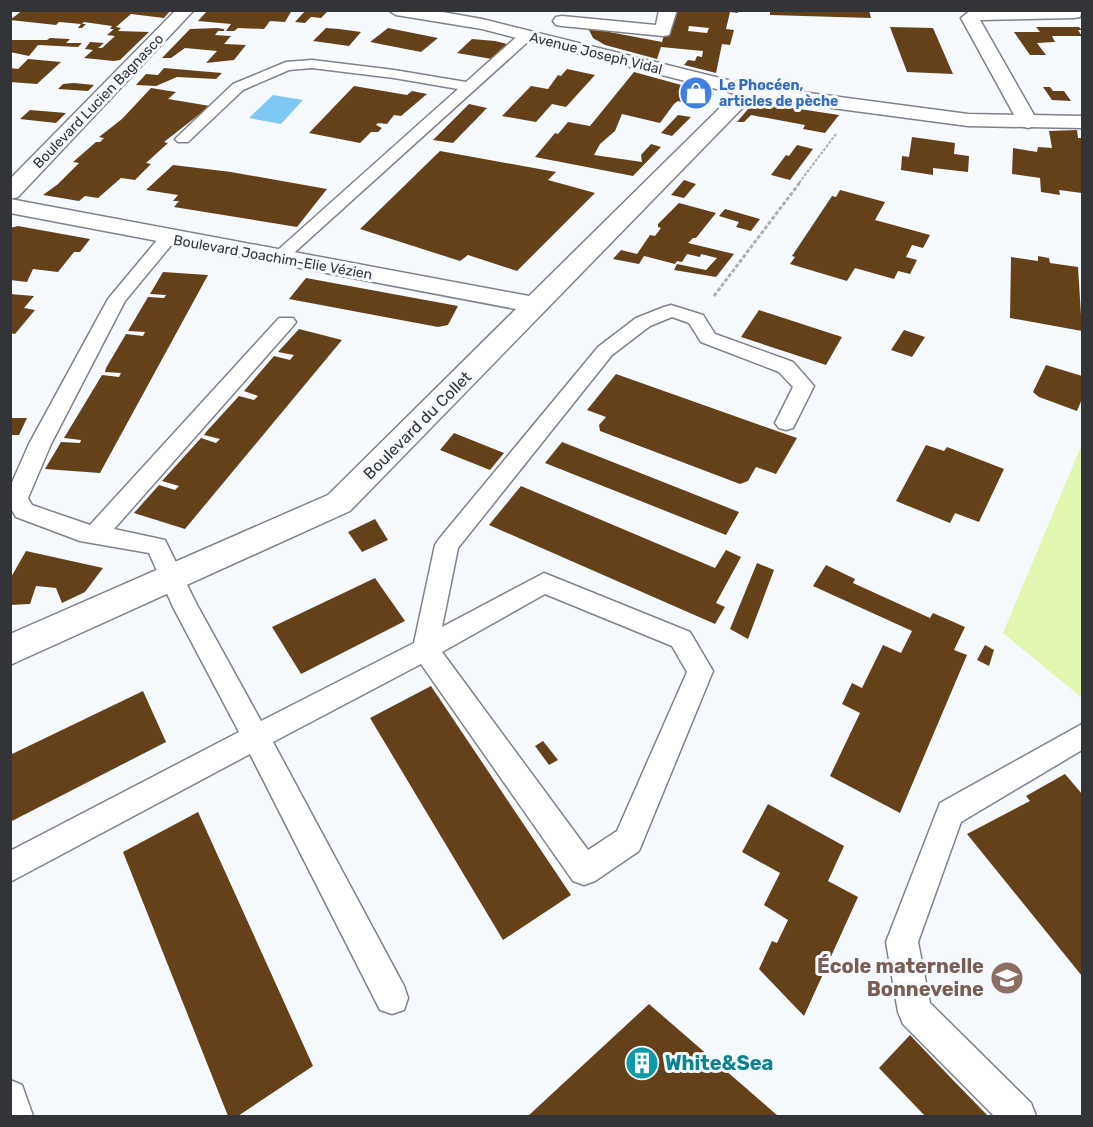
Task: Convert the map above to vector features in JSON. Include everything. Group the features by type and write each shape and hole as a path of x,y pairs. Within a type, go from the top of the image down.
{"street":[{"name":"Boulevard Lucien Bagnasco","path":"10,192 186,10"},
{"name":"Avenue Joseph Vidal","path":"396,10 482,24 748,91 968,120 1083,122"},
{"path":"560,16 663,32 668,10"},
{"path":"1028,122 970,18 979,13 1074,13 1074,10"},
{"path":"560,16 576,48"},
{"name":"Boulevard du Collet","path":"10,650 339,503 748,91"},
{"name":"Boulevard Joachim-Elie Vézien","path":"10,206 536,305"}],"lane":[{"path":"279,257 527,35"},
{"path":"183,139 238,87 286,66 312,64 394,74 468,87"},
{"path":"169,237 117,299 40,444 17,498 24,511 80,532 157,546 171,578 392,998"},
{"path":"10,867 425,649 544,583 681,639 700,671 628,841 584,870 425,649 447,545 605,351 643,322 671,310 696,319 708,338 786,367 804,386 786,423"},
{"path":"96,534 286,322"},
{"path":"1018,1116 915,1012 902,942 950,813 1083,736"},
{"path":"10,1097 16,1116"}],"path":[{"path":"696,319 727,281 856,107"}],"green space":[{"path":"1082,444 1082,698 1003,633"}],"water":[{"path":"273,95 303,100 281,124 249,118"}],"building":[{"path":"23,10 171,10 164,18 131,14 116,27 121,28 118,31 149,32 120,60 114,61 84,58 93,50 85,49 90,42 104,43 98,48 102,48 115,36 107,35 114,29 110,29 112,26 84,22 82,24 86,24 78,28 81,24 59,22 56,25 10,20"},
{"path":"208,10 292,10 285,22 270,21 264,29 238,28 234,31 226,31 231,24 198,21"},
{"path":"306,10 329,10 321,18 311,17 305,23 295,22"},
{"path":"675,10 738,10 738,13 730,12 726,29 734,30 730,45 722,44 716,73 684,65 688,60 695,61 697,56 702,57 703,51 661,47 657,59 605,45 593,38 588,28 662,42 667,24","holes":["689,26 709,28 707,33 688,31"]},
{"path":"770,10 869,10 871,18 770,15"},
{"path":"890,27 933,28 953,74 907,72"},
{"path":"1036,27 1079,27 1082,30 1078,30 1082,36 1052,36 1055,42 1037,43 1046,55 1030,55 1014,32 1040,32"},
{"path":"326,28 361,32 349,46 313,41"},
{"path":"388,28 438,38 421,52 370,42"},
{"path":"190,29 224,29 224,31 218,31 215,35 231,36 224,44 246,45 234,60 206,63 217,51 185,48 171,58 162,58"},
{"path":"50,38 70,39 66,43 82,43 78,47 38,45 29,56 10,52 10,40 47,40"},
{"path":"472,39 507,44 492,59 457,53"},
{"path":"28,59 61,62 37,84 10,82 10,68 18,69"},
{"path":"164,68 222,73 216,79 177,77 156,86 136,85 146,74 158,75"},
{"path":"567,69 595,75 566,107 552,104 536,122 502,116 531,86 548,89 558,75 561,76"},
{"path":"634,72 714,94 701,107 678,101 660,123 622,114 615,131 600,144 594,155 642,162 641,155 651,144 661,147 633,176 535,157 555,133 558,134 568,122 590,126"},
{"path":"63,84 94,85 88,91 58,89"},
{"path":"354,86 407,95 412,91 427,94 401,116 394,115 387,124 378,123 376,125 382,128 378,132 371,132 360,143 309,133"},
{"path":"1043,87 1050,87 1053,91 1064,91 1071,101 1052,100"},
{"path":"151,88 176,92 168,99 210,106 164,142 168,143 146,163 151,164 135,180 121,178 98,198 85,196 79,201 43,195 58,184 79,163 73,162 96,142 100,142 104,138 99,137 122,119"},
{"path":"754,102 839,115 825,133 803,129 805,125 751,115 744,122 737,122"},
{"path":"469,104 487,108 453,143 433,140"},
{"path":"30,110 66,113 56,123 20,119"},
{"path":"678,115 691,117 672,136 661,133"},
{"path":"1077,130 1078,138 1082,138 1082,193 1059,190 1060,195 1041,192 1040,178 1012,174 1013,148 1037,152 1038,147 1052,148 1049,131"},
{"path":"912,137 955,143 954,154 969,156 968,172 933,168 933,175 901,170 902,156 909,157"},
{"path":"797,145 813,149 790,180 771,175 786,155 789,156"},
{"path":"440,151 556,172 548,180 595,193 517,271 468,255 460,261 360,229"},
{"path":"173,165 231,172 327,189 297,227 174,207 179,201 173,201 178,195 146,190"},
{"path":"684,180 696,184 684,198 671,195"},
{"path":"840,190 885,202 875,220 930,235 923,248 912,245 906,257 917,260 910,274 898,271 894,279 855,268 847,281 790,264 795,257 792,256 832,196 836,197"},
{"path":"679,203 716,213 696,238 688,243 734,254 716,277 674,270 677,264 706,270 717,258 701,254 700,257 687,254 682,262 677,261 675,264 644,256 639,264 613,259 621,250 637,254 650,235 655,236 661,228 658,224"},
{"path":"725,209 760,219 751,231 736,227 739,222 719,216"},
{"path":"18,226 90,239 80,252 74,252 58,272 33,269 27,282 10,280 10,228"},
{"path":"1038,256 1049,258 1050,263 1078,267 1082,331 1010,318 1011,257 1038,261"},
{"path":"163,272 208,275 100,473 45,469 61,442 80,443 81,440 64,438 102,375 119,377 121,373 105,372 106,368 126,334 143,336 145,332 128,331 148,297 164,298 166,295 150,294"},
{"path":"306,278 458,306 448,325 438,327 289,299"},
{"path":"10,294 34,296 24,308 35,310 15,334 10,333"},
{"path":"759,310 842,337 826,365 741,337"},
{"path":"299,329 342,340 185,529 134,513 159,485 175,490 179,486 162,481 201,438 216,443 220,439 204,435 239,396 254,400 258,396 244,391 274,356 290,360 294,355 278,352"},
{"path":"904,330 925,337 912,357 891,350"},
{"path":"1046,365 1082,376 1082,399 1077,411 1039,397 1033,392"},
{"path":"616,374 797,438 776,474 756,467 748,481 740,484 600,431 599,425 606,417 587,410"},
{"path":"10,418 27,418 19,435 10,435"},
{"path":"454,433 504,453 490,470 440,450"},
{"path":"562,442 739,512 726,535 545,463"},
{"path":"926,445 944,451 947,447 1004,469 979,522 955,513 950,523 896,501"},
{"path":"521,486 715,568 726,550 741,557 716,603 725,607 715,624 489,525"},
{"path":"375,519 388,540 362,552 348,532"},
{"path":"26,551 103,568 85,592 62,603 56,588 36,586 30,604 10,605 10,579"},
{"path":"757,563 774,570 748,639 730,629"},
{"path":"826,565 855,579 853,583 930,618 933,613 965,627 954,650 967,655 900,813 830,776 860,713 842,704 852,683 862,688 883,645 901,653 912,631 813,586"},
{"path":"375,578 405,621 301,674 272,627"},
{"path":"985,645 994,650 989,666 977,660"},
{"path":"431,686 571,895 503,940 370,718"},
{"path":"143,691 166,742 10,822 10,755"},
{"path":"543,741 558,760 549,765 535,746"},
{"path":"1065,774 1082,794 1082,976 967,834 1030,801 1026,796"},
{"path":"768,804 844,846 828,881 858,897 804,1016 759,969 772,941 777,943 788,920 764,905 780,873 742,852"},
{"path":"198,812 313,1066 238,1116 228,1116 123,852"},
{"name":"White&Sea","path":"649,1004 778,1116 528,1116"},
{"path":"910,1035 988,1116 925,1116 879,1068"}],"place":[{"name":"Le Phocéen, articles de pèche","path":"696,93"},
{"name":"École maternelle Bonneveine","path":"1007,978"},
{"name":"White&Sea","path":"642,1063"}]}
